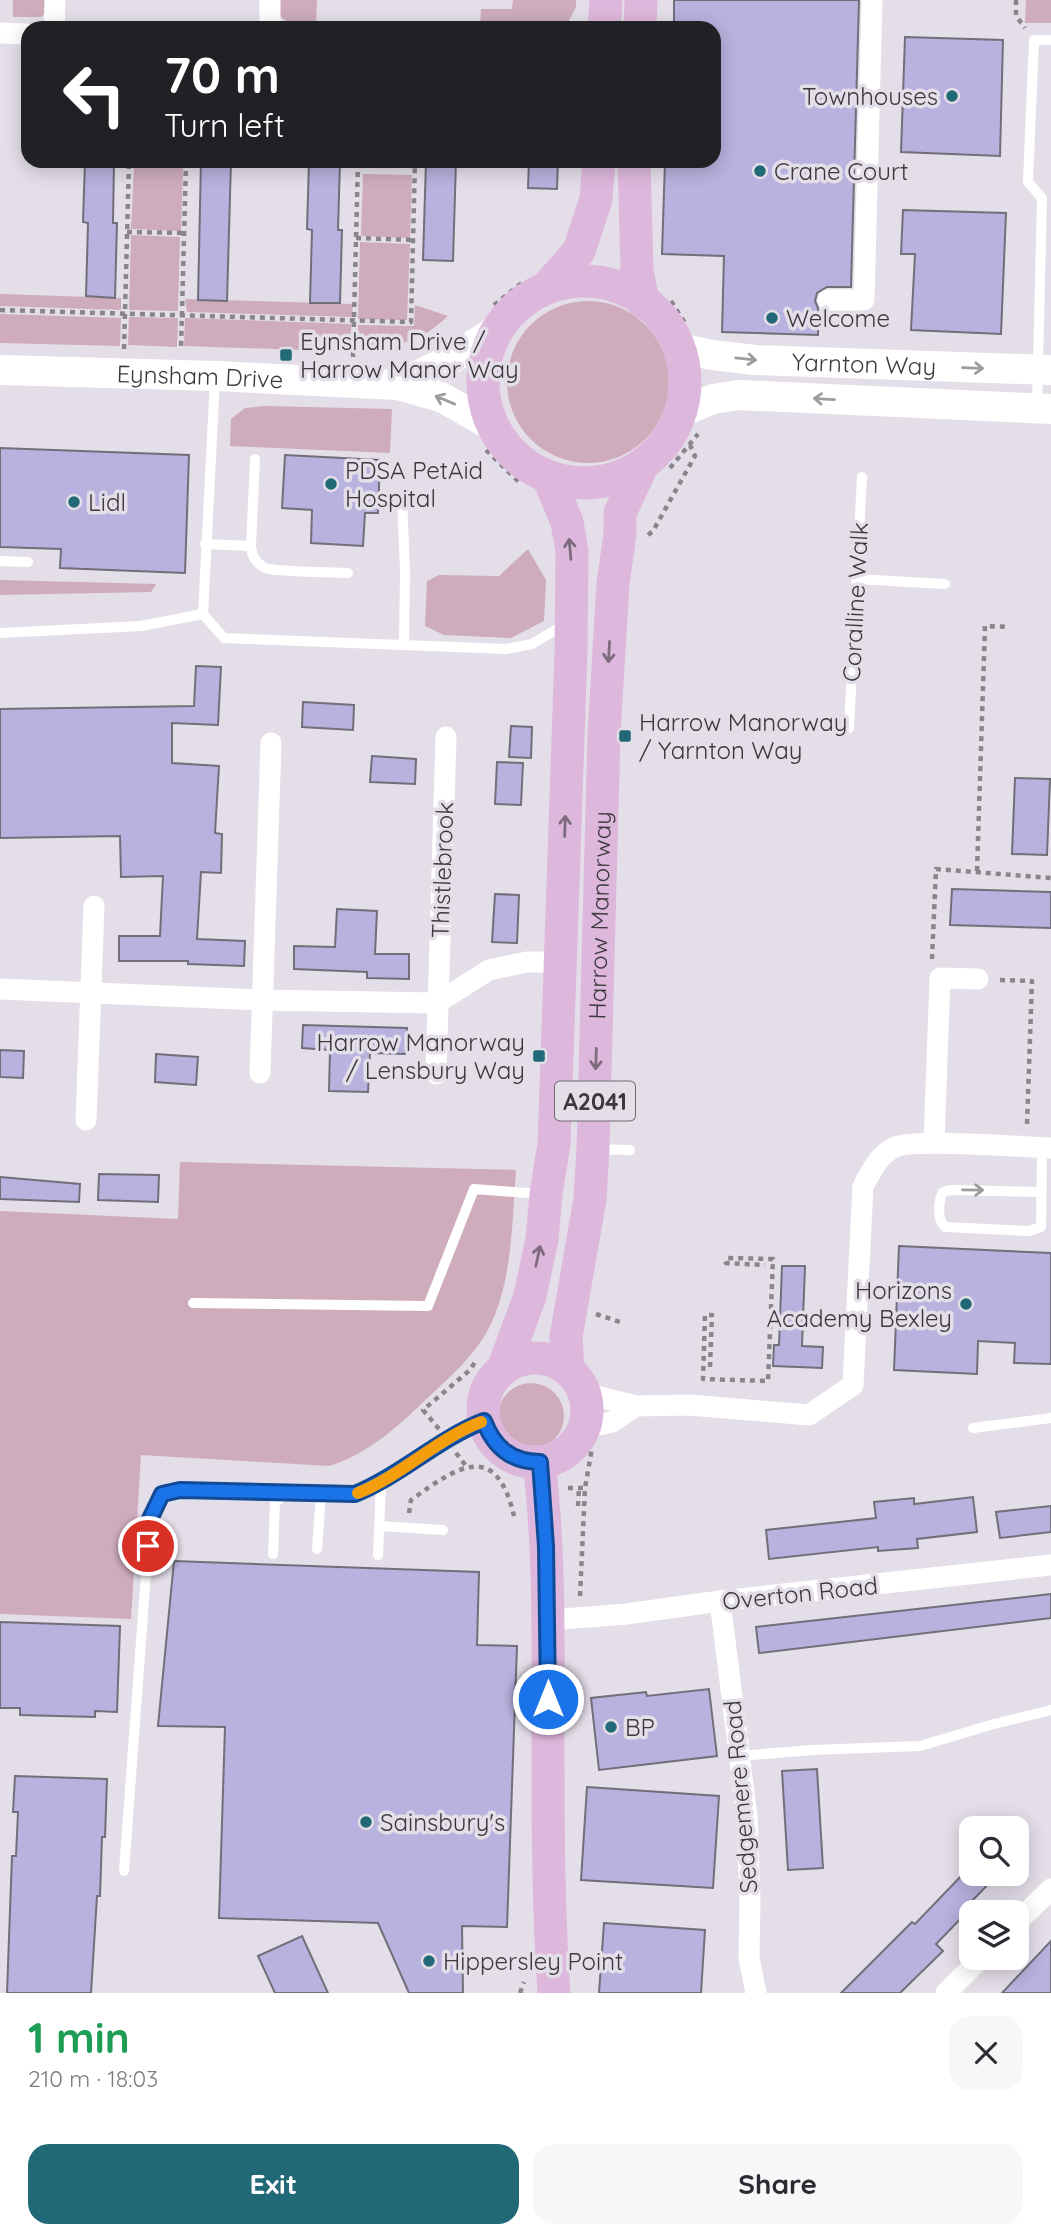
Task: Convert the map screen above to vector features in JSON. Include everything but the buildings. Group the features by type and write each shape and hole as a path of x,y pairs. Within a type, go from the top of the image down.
{"main road":[{"path":"604,21 606,0"},
{"path":"640,21 641,0"},
{"name":"A2041","path":"548,285 569,281 602,283 656,299 658,316 683,336 682,412 671,435 643,464 619,476 595,482 561,481 527,466 506,447 489,424 484,384 489,351 497,330 528,297 548,285 579,251 596,200 598,168"},
{"path":"635,168 637,270 656,299"},
{"name":"Harrow Manorway","path":"576,1381 566,1337 590,1199 604,734 613,584 620,513 643,464"},
{"name":"Harrow Manorway","path":"490,1364 530,1296 542,1239 554,1144 572,551 567,522 548,477"},
{"path":"530,1359 549,1360 576,1381 587,1411 579,1440 554,1459 540,1462 517,1459 498,1447 489,1435 484,1421 485,1394 491,1383 490,1364 530,1359"},
{"path":"540,1462 548,1620 548,1836 554,1993"}],"street":[{"path":"54,21 55,0"},
{"path":"270,0 270,21"},
{"path":"828,300 864,300 872,0"},
{"path":"0,33 21,34"},
{"name":"Eynsham Drive","path":"398,385 451,359 497,330"},
{"name":"Yarnton Way","path":"683,336 712,355 755,360 1045,370"},
{"name":"Eynsham Drive","path":"0,370 216,376 398,385 440,397 489,424"},
{"name":"Yarnton Way","path":"682,412 713,399 739,395 1044,409"},
{"name":"Thistlebrook","path":"436,1074 446,737"},
{"path":"260,1073 271,743"},
{"path":"86,1120 94,906"},
{"path":"0,989 262,1000 437,1003 489,970 527,962 559,962"},
{"path":"934,1143 940,978 978,979"},
{"path":"576,1381 636,1406 690,1405 809,1415 853,1385 863,1186 877,1162 895,1146 934,1143 1040,1147"},
{"path":"584,1428 612,1422 636,1406"},
{"name":"Overton Road","path":"548,1620 626,1614 720,1601 1051,1566"},
{"name":"Sedgemere Road","path":"720,1601 747,1831 749,1958 756,1993"},
{"path":"1029,1910 1051,1889"},
{"path":"946,1993 969,1970"}],"lane":[{"path":"1044,409 1042,198 1028,181 1034,40 1051,40"},
{"path":"216,376 203,614 224,638 506,649 532,644 547,637 571,619"},
{"path":"255,459 251,546 252,555 257,562 268,570 348,573"},
{"name":"Coralline Walk","path":"849,728 862,477"},
{"path":"402,496 404,645"},
{"path":"205,544 251,546"},
{"path":"0,561 28,562"},
{"path":"856,579 946,584"},
{"path":"0,633 141,626 203,614"},
{"path":"1040,1147 1042,1192 1041,1227 1035,1230 945,1227 940,1218 940,1197 943,1192 950,1190 1042,1192"},
{"path":"593,1149 630,1150"},
{"path":"193,1303 428,1306 474,1189 546,1194"},
{"path":"973,1428 1051,1418"},
{"path":"124,1871 150,1519 162,1494 180,1490 355,1494 381,1483 464,1429 484,1421"},
{"path":"378,1555 381,1483"},
{"path":"273,1554 275,1503 285,1493"},
{"path":"317,1549 321,1495"},
{"path":"379,1526 443,1530"},
{"path":"739,1756 920,1746 1051,1710"}],"path":[{"path":"1016,0 1016,16"},
{"path":"123,374 129,168"},
{"path":"180,376 186,168"},
{"path":"353,365 358,168"},
{"path":"0,310 411,322 415,168"},
{"path":"127,232 184,233"},
{"path":"356,238 413,240"},
{"path":"656,299 680,318 683,336"},
{"path":"653,531 695,456 690,445"},
{"path":"977,871 985,626 1009,626"},
{"path":"940,978 940,963 932,963 936,869 1051,878"},
{"path":"978,979 1032,981 1040,1147"},
{"path":"710,1367 712,1315 705,1315 703,1379 768,1381 773,1259 727,1258 726,1264 765,1265"},
{"path":"589,1311 623,1323"},
{"path":"428,1416 423,1410 470,1370 490,1364"},
{"path":"578,1506 592,1445 584,1428"},
{"path":"461,1460 466,1466"},
{"path":"409,1528 408,1506 411,1500 466,1466 478,1465 490,1469 498,1476 513,1512"},
{"path":"579,1600 580,1488"},
{"path":"507,1493 513,1493"}],"shaded area":[{"path":"13,0 45,0 45,13 41,17 13,17"},
{"path":"278,0 317,0 316,21 286,21 280,16"},
{"path":"513,0 576,0 576,7 569,21 480,21 481,9 512,9"},
{"path":"1026,0 1051,0 1051,23 1025,23"},
{"path":"134,168 183,168 181,231 131,229"},
{"path":"363,174 412,175 410,238 361,236"},
{"path":"131,235 180,237 178,311 129,310"},
{"path":"360,242 410,244 407,320 358,319"},
{"path":"0,294 121,298 121,310 0,306"},
{"path":"185,299 353,304 352,317 187,312"},
{"path":"588,301 619,307 646,324 663,351 669,382 663,413 646,440 619,457 588,463 557,457 530,440 513,413 507,382 513,351 530,324 557,307"},
{"path":"415,305 448,316 427,333 406,342 357,347 358,325 414,326"},
{"path":"0,314 121,318 120,346 0,343"},
{"path":"129,317 178,318 177,347 128,345"},
{"path":"185,318 351,324 351,348 333,351 184,346"},
{"path":"265,406 392,409 390,453 230,446 231,419 245,408"},
{"path":"528,549 546,580 544,621 511,638 444,635 425,626 427,581 439,575 499,576"},
{"path":"0,580 156,584 151,592 0,595"},
{"path":"180,1162 516,1170 510,1250 497,1310 482,1339 466,1361 447,1380 387,1434 342,1462 329,1466 141,1455 131,1619 0,1614 0,1211 178,1219"},
{"path":"525,1383 537,1383 549,1388 559,1398 564,1416 562,1429 549,1444 537,1449 525,1449 513,1444 503,1434 498,1422 498,1410 503,1398 513,1388"}],"slow traffic":[{"path":"358,1493 378,1485 464,1429 481,1422"}],"place":[{"name":"Townhouses","path":"952,96"},
{"name":"Crane Court","path":"760,171"},
{"name":"Welcome","path":"772,318"},
{"name":"Eynsham Drive / Harrow Manor Way","path":"286,355"},
{"name":"PDSA PetAid Hospital","path":"331,484"},
{"name":"Lidl","path":"74,502"},
{"name":"Harrow Manorway / Yarnton Way","path":"625,736"},
{"name":"Harrow Manorway / Lensbury Way","path":"539,1056"},
{"name":"Horizons Academy Bexley","path":"966,1304"},
{"name":"BP","path":"611,1727"},
{"name":"Sainsbury's","path":"366,1822"},
{"name":"Hippersley Point","path":"429,1961"}],"route":[{"path":"148,1546 150,1519 162,1494 180,1490 355,1494 378,1485 464,1429 484,1421 492,1440 510,1456 540,1462 546,1546 548,1699"}]}
